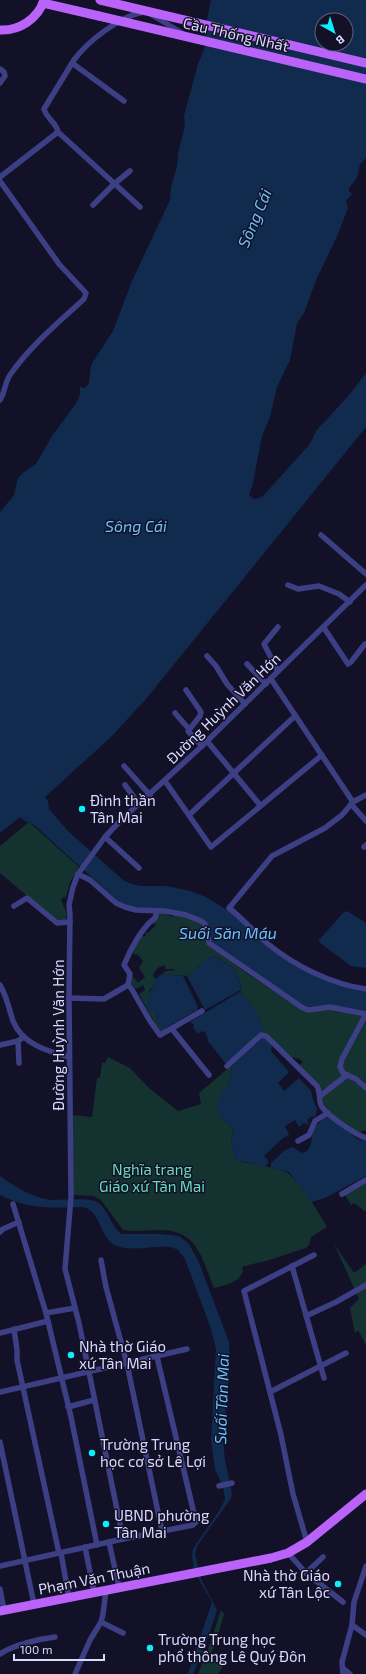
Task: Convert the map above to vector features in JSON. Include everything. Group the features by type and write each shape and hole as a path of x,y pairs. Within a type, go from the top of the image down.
{"main road":[{"name":"Cầu Thống Nhất","path":"102,0 366,63"},
{"name":"Cầu Thống Nhất","path":"43,2 366,79"},
{"path":"1,32 14,29 28,22 34,17 43,2"},
{"name":"Phạm Văn Thuận","path":"2,1611 69,1598 119,1586 271,1558 288,1553 307,1542 366,1494"}],"street":[{"path":"140,207 58,132 57,127 46,114 44,109 78,53 105,30 124,19 143,12 156,17 192,39"},
{"path":"72,63 124,101"},
{"path":"0,69 6,76 0,83"},
{"path":"0,177 58,132"},
{"path":"93,205 114,184 130,171"},
{"path":"0,181 48,250 65,272 86,293 84,299 42,338 16,368 7,381 0,400"},
{"path":"321,535 366,574"},
{"path":"288,585 298,589 319,586 339,594 350,602"},
{"name":"Đường Huỳnh Văn Hớn","path":"75,1308 65,1269 71,1197 69,905 71,893 78,874 105,837 202,746 324,628 366,585"},
{"path":"278,627 264,644 278,671"},
{"path":"324,628 348,664 366,644"},
{"path":"207,656 216,666 227,684 245,704"},
{"path":"248,664 266,684"},
{"path":"271,679 352,803 366,821"},
{"path":"186,690 201,712 189,728"},
{"path":"175,713 189,728 189,733 202,746"},
{"path":"189,815 295,716"},
{"path":"207,741 260,805"},
{"path":"165,781 212,847 260,805 322,755"},
{"path":"124,766 150,795"},
{"path":"126,785 139,804"},
{"path":"366,795 352,803 338,819 325,828 272,856 229,908 268,944 295,963 341,983 366,988"},
{"path":"105,837 139,868"},
{"path":"78,874 90,880 116,903 125,907 136,910 156,910 186,915 201,921 205,924 209,943 303,1008 308,1010 330,1007 366,1014 340,1064 341,1071 356,1079 366,1088"},
{"path":"14,906 27,898 57,923 70,922"},
{"path":"156,910 155,918 145,927 126,958 125,966 130,974 128,985 140,1001 158,1034 162,1034 172,1029 202,1011"},
{"path":"0,985 6,996 14,1021 24,1037 48,1051 69,1057"},
{"path":"69,998 104,998 128,985"},
{"path":"172,1029 209,1075"},
{"path":"227,1066 261,1035 266,1036 313,1082 318,1089 321,1104 328,1113 354,1132 366,1138"},
{"path":"0,1045 18,1041 24,1037"},
{"path":"18,1041 19,1063"},
{"path":"320,1096 347,1075"},
{"path":"298,1140 309,1135 315,1121 328,1113"},
{"path":"342,1194 366,1180"},
{"path":"13,1204 48,1321 97,1545"},
{"path":"0,1232 3,1229 19,1222"},
{"path":"307,1542 293,1494 281,1435 244,1291 314,1255"},
{"path":"101,1260 106,1287 127,1364 162,1531"},
{"path":"292,1266 324,1378"},
{"path":"306,1316 336,1302 366,1285"},
{"path":"46,1313 75,1308 123,1539"},
{"path":"0,1333 48,1321"},
{"path":"14,1329 17,1360 22,1386 69,1598"},
{"path":"0,1392 158,1357 187,1349"},
{"path":"270,1392 346,1352"},
{"path":"0,1566 193,1525 196,1522 158,1357"},
{"path":"68,1407 94,1400"},
{"path":"0,1442 26,1560 34,1604"},
{"path":"219,1486 232,1483"},
{"path":"109,1542 119,1586"},
{"path":"85,1547 94,1592"},
{"path":"288,1553 306,1573 345,1603 353,1607"},
{"path":"306,1573 323,1557"},
{"path":"350,1674 344,1672 342,1662 352,1625 353,1607 366,1566"},
{"path":"0,1589 2,1611"},
{"path":"75,1674 90,1640 101,1622 106,1590"},
{"path":"101,1622 123,1633"},
{"path":"352,1625 366,1635"},
{"path":"0,1654 7,1649 24,1645 36,1639 55,1637"}],"green space":[{"path":"29,822 79,867 70,882 66,897 62,898 61,900 67,914 66,921 58,922 0,873 0,846"},
{"path":"158,912 168,913 167,915 173,917 173,915 186,917 199,923 204,929 207,944 255,979 303,1010 328,1009 366,1016 366,1085 349,1073 321,1091 299,1065 303,1062 298,1058 292,1058 264,1034 259,1017 244,995 240,994 242,988 234,968 215,956 210,957 187,976 162,974 166,971 175,970 165,969 165,965 159,967 153,974 155,984 149,991 161,1028 163,1029 166,1027 167,1029 162,1032 159,1031 139,994 145,990 143,985 136,989 131,983 130,984 132,976 138,983 145,977 139,968 143,961 138,955 132,953 142,935 145,937 146,932 148,933 156,925 152,923"},
{"name":"Nghĩa trang Giáo xứ Tân Mai","path":"108,1057 130,1068 149,1088 178,1111 201,1104 199,1093 232,1065 227,1088 223,1120 230,1125 233,1131 231,1141 236,1161 273,1168 289,1174 305,1192 327,1227 311,1237 309,1245 306,1248 266,1261 243,1266 241,1275 235,1281 214,1288 197,1248 183,1235 173,1231 123,1230 101,1200 93,1196 73,1195 72,1115 92,1117 97,1078 100,1078 102,1063 105,1063"},
{"path":"347,1077 360,1085 366,1091 366,1131 363,1130 360,1133 331,1114 323,1103 322,1097"},
{"path":"366,1183 366,1212 354,1203 351,1205 345,1195"},
{"path":"334,1244 354,1273 366,1264 366,1345 358,1330 355,1333 350,1308 359,1299"},
{"path":"221,1610 224,1614 215,1645 208,1658 224,1665 218,1674 198,1674 210,1644"}],"water":[{"name":"Sông Cái","path":"211,0 366,0 366,158 360,164 357,178 349,188 349,191 352,194 346,201 348,208 338,234 317,278 304,313 297,323 290,360 277,387 270,417 262,436 253,483 249,495 254,499 262,497 310,444 316,431 350,394 366,373 366,427 146,699 111,737 45,797 48,801 49,809 68,831 123,880 140,886 167,886 190,891 206,897 232,913 295,965 366,991 366,1012 329,1005 304,1006 211,941 202,919 134,908 118,901 33,824 20,817 0,833 0,512 14,495 18,478 36,464 52,436 77,402 80,394 80,387 85,388 89,383 91,365 113,331 132,281 170,200 171,187 185,126 184,116 198,64 205,47 204,34"},
{"path":"347,911 366,923 366,968 351,966 319,942 319,940 343,913"},
{"path":"214,956 234,968 242,989 205,1010 187,976 210,957"},
{"path":"162,974 183,976 198,1007 197,1010 162,1030 156,1020 158,1017 156,1012 152,1013 146,1005 149,1002 147,996 155,984 155,979"},
{"path":"241,991 240,994 244,995 259,1017 264,1034 226,1064 208,1041 206,1033 202,1031 198,1034 193,1028 194,1025 190,1022"},
{"path":"262,1037 272,1045 271,1051 289,1072 278,1083 284,1091 299,1078 311,1091 317,1109 315,1118 312,1116 307,1120 308,1125 304,1123 299,1127 295,1120 285,1126 289,1135 283,1138 264,1156 268,1160 268,1163 264,1167 248,1162 236,1161 231,1141 233,1131 230,1125 223,1120 217,1108 221,1092 227,1088 232,1065"},
{"path":"327,1117 359,1140 366,1141 366,1176 325,1198 312,1202 289,1172 271,1168 271,1163 284,1151 292,1147 302,1153 306,1151 310,1146 314,1128"},
{"name":"Suối Tân Mai","path":"0,1176 33,1195 47,1199 80,1199 95,1201 103,1207 114,1226 121,1234 160,1234 179,1236 189,1244 198,1260 229,1342 230,1364 223,1438 225,1460 232,1494 231,1498 197,1546 195,1554 201,1579 217,1610 206,1643 193,1674 188,1674 212,1602 194,1571 192,1555 193,1549 221,1508 225,1499 223,1487 215,1469 211,1441 216,1349 210,1326 185,1259 178,1250 171,1247 126,1248 113,1244 108,1240 93,1213 88,1209 82,1207 40,1207 10,1200 0,1195"}],"place":[{"name":"Đình thần Tân Mai","path":"82,809"},
{"name":"Nhà thờ Giáo xứ Tân Mai","path":"71,1355"},
{"name":"Trường Trung học cơ sở Lê Lợi","path":"92,1453"},
{"name":"UBND phường Tân Mai","path":"106,1524"},
{"name":"Nhà thờ Giáo xứ Tân Lộc","path":"338,1584"},
{"name":"Trường Trung học phổ thông Lê Quý Đôn","path":"150,1648"}],"water label":[{"name":"Suối Săn Máu","path":"228,932"}]}
